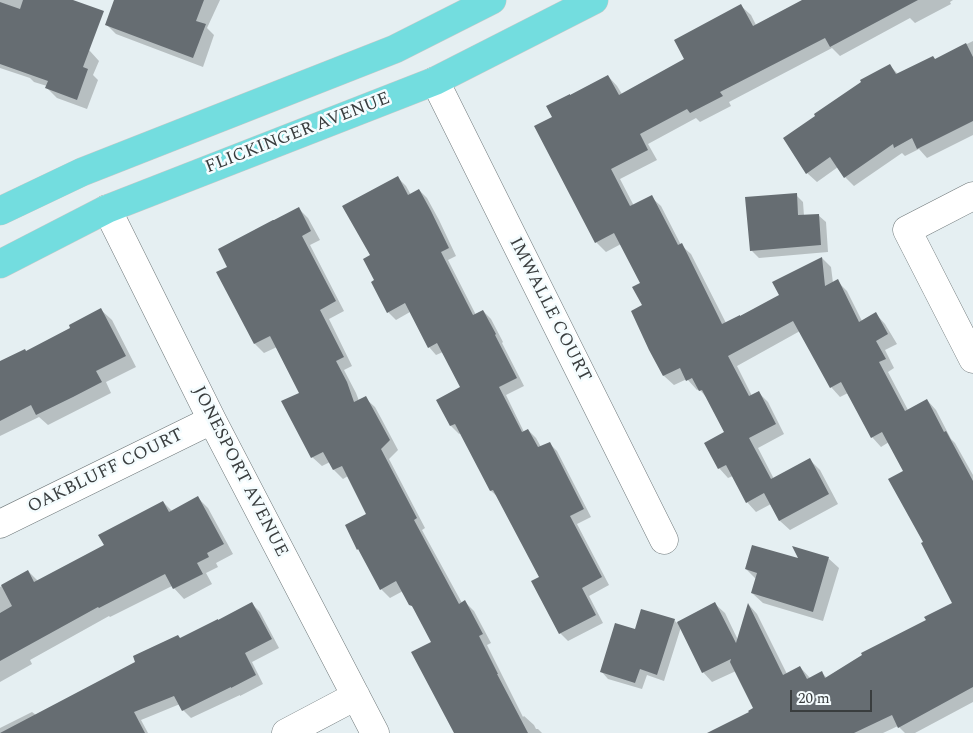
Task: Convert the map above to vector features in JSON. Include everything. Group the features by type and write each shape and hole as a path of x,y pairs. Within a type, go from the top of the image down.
{"main road":[{"path":"0,211 82,172 395,50 492,0"},
{"name":"FLICKINGER AVENUE","path":"0,264 107,209 435,81 594,0"}],"street":[{"name":"IMWALLE COURT","path":"435,81 664,540"},
{"path":"973,196 907,230 973,359"},
{"name":"JONESPORT AVENUE","path":"107,209 212,420 375,733"},
{"name":"OAKBLUFF COURT","path":"0,524 212,420"},
{"path":"286,733 356,696"}],"building":[{"path":"23,0 73,0 104,11 83,67 88,69 77,100 45,88 48,81 0,64 0,2 20,9"},
{"path":"114,0 204,0 196,21 206,24 193,58 105,25"},
{"path":"802,0 918,0 830,47 825,38 720,92 723,96 690,113 687,109 640,134 648,150 611,169 630,206 652,195 678,245 682,243 722,324 779,295 772,282 822,257 825,286 838,279 859,322 876,312 888,334 876,341 886,359 879,362 905,411 927,399 973,481 973,687 898,728 892,715 854,733 707,733 749,712 753,708 730,662 731,659 702,673 677,622 715,602 736,643 748,603 783,675 800,666 807,679 822,671 825,678 862,655 861,653 926,620 924,617 952,603 921,543 923,542 888,479 903,471 882,432 871,438 841,382 830,388 793,321 728,356 749,396 759,391 776,424 749,438 771,479 810,458 829,494 779,521 764,493 746,503 726,465 718,469 704,443 724,432 702,390 699,391 692,378 686,381 680,368 663,376 649,350 631,311 642,305 632,287 640,283 614,233 595,243 534,126 552,117 546,106 608,75 619,95 684,59 674,40 741,4 753,26"},
{"path":"966,43 973,57 973,121 917,149 912,138 894,148 893,144 844,178 830,157 806,174 783,138 861,82 860,80 890,64 896,74 933,56 935,59"},
{"path":"398,176 408,195 419,189 449,248 441,252 473,315 483,310 496,334 517,378 499,387 522,432 528,429 538,447 550,442 584,509 570,516 602,577 582,588 596,615 559,634 531,581 539,577 493,490 490,491 455,424 450,426 436,400 460,387 437,343 428,348 405,303 387,313 371,282 374,280 363,259 370,255 342,206"},
{"path":"797,193 798,215 819,214 821,245 750,251 745,197"},
{"path":"299,207 311,231 302,236 336,301 320,310 344,357 336,361 347,382 354,402 366,396 390,440 381,449 417,518 414,520 459,604 465,600 483,634 479,636 497,674 528,733 454,733 411,652 431,642 396,581 380,590 345,525 366,514 342,466 333,470 323,452 311,458 281,401 299,393 270,336 254,344 216,272 227,267 218,249"},
{"path":"101,308 126,356 96,371 102,382 73,397 36,415 31,405 0,421 0,361 25,349 26,351 70,328 69,325"},
{"path":"198,496 224,544 207,553 209,557 197,563 203,574 173,589 165,574 98,607 0,661 0,613 12,606 1,585 28,570 34,582 104,545 98,535 163,501 169,512"},
{"path":"752,545 798,558 792,546 829,557 813,612 751,593 757,573 745,569"},
{"path":"252,602 272,639 245,653 256,675 182,711 174,696 134,712 145,733 0,733 135,662 133,656 178,635 180,638"},
{"path":"641,609 675,619 657,675 640,669 635,683 600,672 615,623 635,629"}]}
